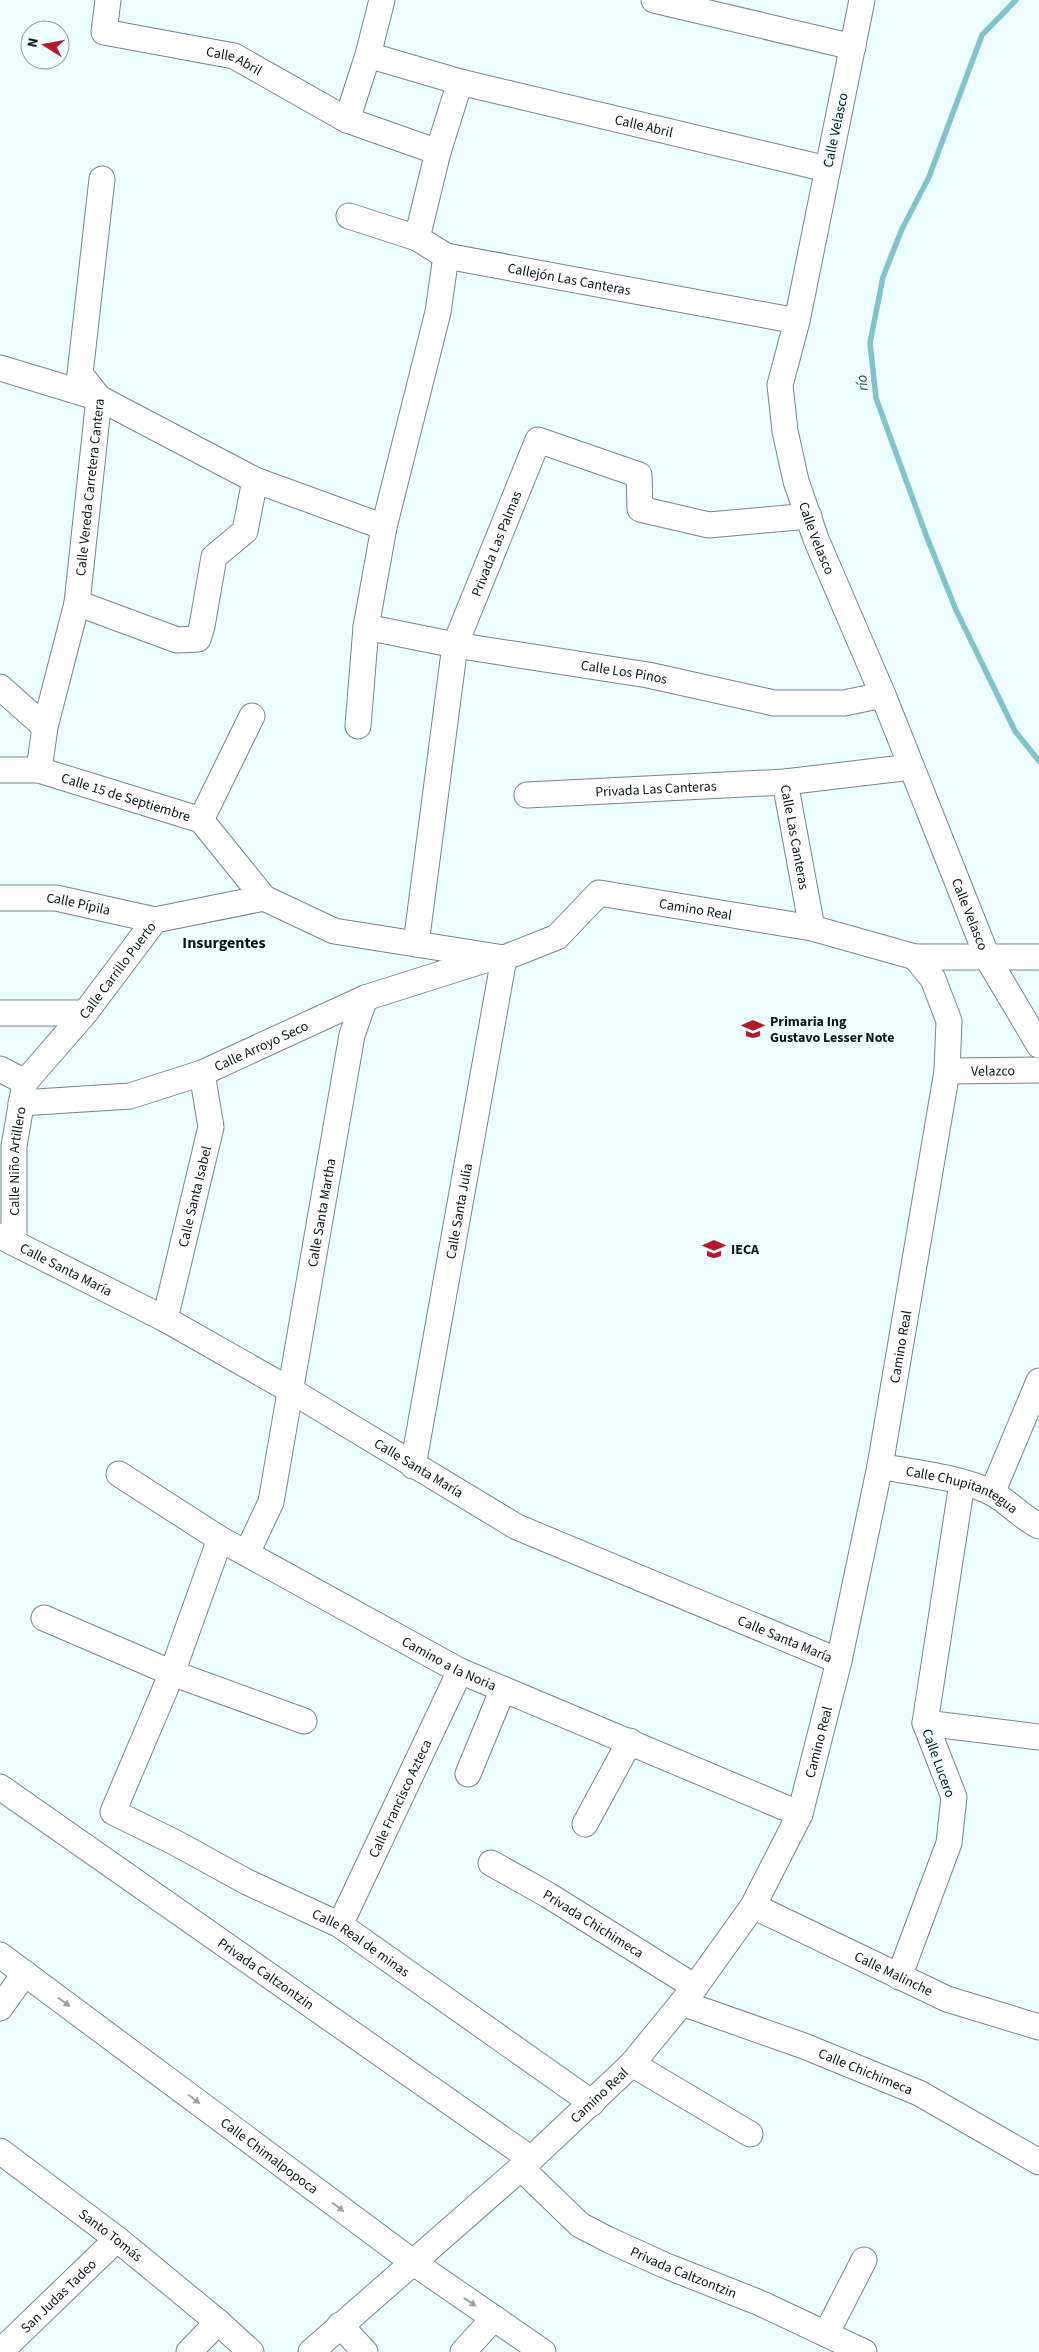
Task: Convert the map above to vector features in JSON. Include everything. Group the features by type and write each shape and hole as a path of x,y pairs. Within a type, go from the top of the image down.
{"street":[{"name":"Calle Abril","path":"108,0 104,32 234,56 347,120 438,152"},
{"path":"347,120 368,55 382,0"},
{"path":"654,0 853,48"},
{"name":"Calle Velasco","path":"855,3 853,48 797,321 780,385 785,431 796,482 809,516 883,695 988,959 1039,1045"},
{"name":"Calle Abril","path":"368,55 460,82 827,169"},
{"path":"417,238 438,152 460,82"},
{"name":"Calle Vereda Carretera Cantera","path":"39,770 45,727 77,603 99,398 80,374 102,178"},
{"name":"Callejón Las Canteras","path":"349,216 417,238 446,256 797,321"},
{"path":"358,726 366,627 384,527 438,312 446,256"},
{"path":"0,368 99,398 255,480 384,527"},
{"name":"Privada Las Palmas","path":"455,645 538,440 639,475 640,509 709,525 809,516"},
{"path":"77,603 177,640 198,638 202,626 214,557 245,531 255,480"},
{"name":"Calle Los Pinos","path":"366,627 455,645 648,675 774,704 844,703 883,695"},
{"path":"416,944 455,645"},
{"path":"0,687 45,727"},
{"path":"201,820 252,716"},
{"name":"Calle Las Canteras","path":"812,928 785,782 911,767"},
{"name":"Calle 15 de Septiembre","path":"0,770 39,770 201,820 264,898 334,931 499,958"},
{"name":"Privada Las Canteras","path":"527,795 785,782"},
{"name":"Camino Real","path":"499,958 557,937 600,892 812,928 915,957 988,959 1039,957"},
{"name":"Calle Pípila","path":"0,898 56,898 155,920"},
{"name":"Calle Carrillo Puerto","path":"23,1092 155,920 264,898"},
{"name":"Camino Real","path":"311,2352 340,2324 414,2263 526,2164 632,2064 689,1995 753,1906 800,1814 839,1661 880,1466 947,1071 949,1021 932,979 915,957"},
{"name":"Calle Arroyo Seco","path":"23,1092 130,1096 202,1073 365,998 499,958"},
{"name":"Calle Santa Julia","path":"413,1466 499,958"},
{"name":"Calle Santa Martha","path":"247,1553 271,1502 352,1034 365,998"},
{"path":"0,1012 85,1013"},
{"path":"324,1017 352,1034"},
{"path":"0,1069 23,1092"},
{"name":"Velazco","path":"947,1071 1039,1070"},
{"name":"Calle Santa Isabel","path":"165,1319 210,1126 202,1073"},
{"name":"Calle Niño Artillero","path":"7,1239 14,1146 23,1092"},
{"name":"Calle Santa María","path":"7,1239 165,1319 290,1390 413,1466 517,1527 839,1661"},
{"path":"992,1493 1039,1381"},
{"name":"Calle Chupitantegua","path":"880,1466 962,1482 992,1493 1039,1526"},
{"name":"Camino a la Noria","path":"119,1474 220,1540 247,1553 460,1671 630,1740 800,1814"},
{"name":"Calle Lucero","path":"898,1977 949,1843 954,1797 924,1723 962,1482"},
{"path":"172,1673 220,1540"},
{"path":"44,1618 172,1673 304,1720"},
{"name":"Calle Francisco Azteca","path":"340,1925 460,1671"},
{"name":"Calle Real de minas","path":"172,1673 113,1812 174,1842 247,1882 340,1925 592,2103"},
{"path":"468,1774 503,1689"},
{"path":"924,1723 1039,1738"},
{"path":"585,1824 630,1740"},
{"name":"Privada Caltzontzin","path":"0,1787 526,2164 580,2225 664,2265 760,2302 864,2352"},
{"name":"Privada Chichimeca","path":"491,1863 548,1895 689,1995"},
{"name":"Calle Malinche","path":"753,1906 946,1999 1039,2026"},
{"name":"Calle Chimalpopoca","path":"0,1955 414,2263 544,2352"},
{"path":"0,2008 25,1972"},
{"name":"Calle Chichimeca","path":"689,1995 804,2046 919,2093 1039,2162"},
{"path":"632,2064 750,2134"},
{"name":"Santo Tomás","path":"1,2153 117,2239 218,2322 251,2352"},
{"name":"San Judas Tadeo","path":"0,2352 117,2239"},
{"path":"826,2334 864,2260"},
{"path":"463,2352 494,2318"},
{"path":"190,2352 218,2322"},
{"path":"340,2324 365,2352"}],"waterway":[{"name":"río","path":"1016,0 982,35 929,177 902,229 883,277 870,343 876,398 926,535 956,610 1015,731 1039,761"}],"place":[{"name":"Primaria Ing Gustavo Lesser Note","path":"753,1029"},
{"name":"IECA","path":"714,1249"}],"district":[{"name":"Insurgentes","path":"224,942"}]}
